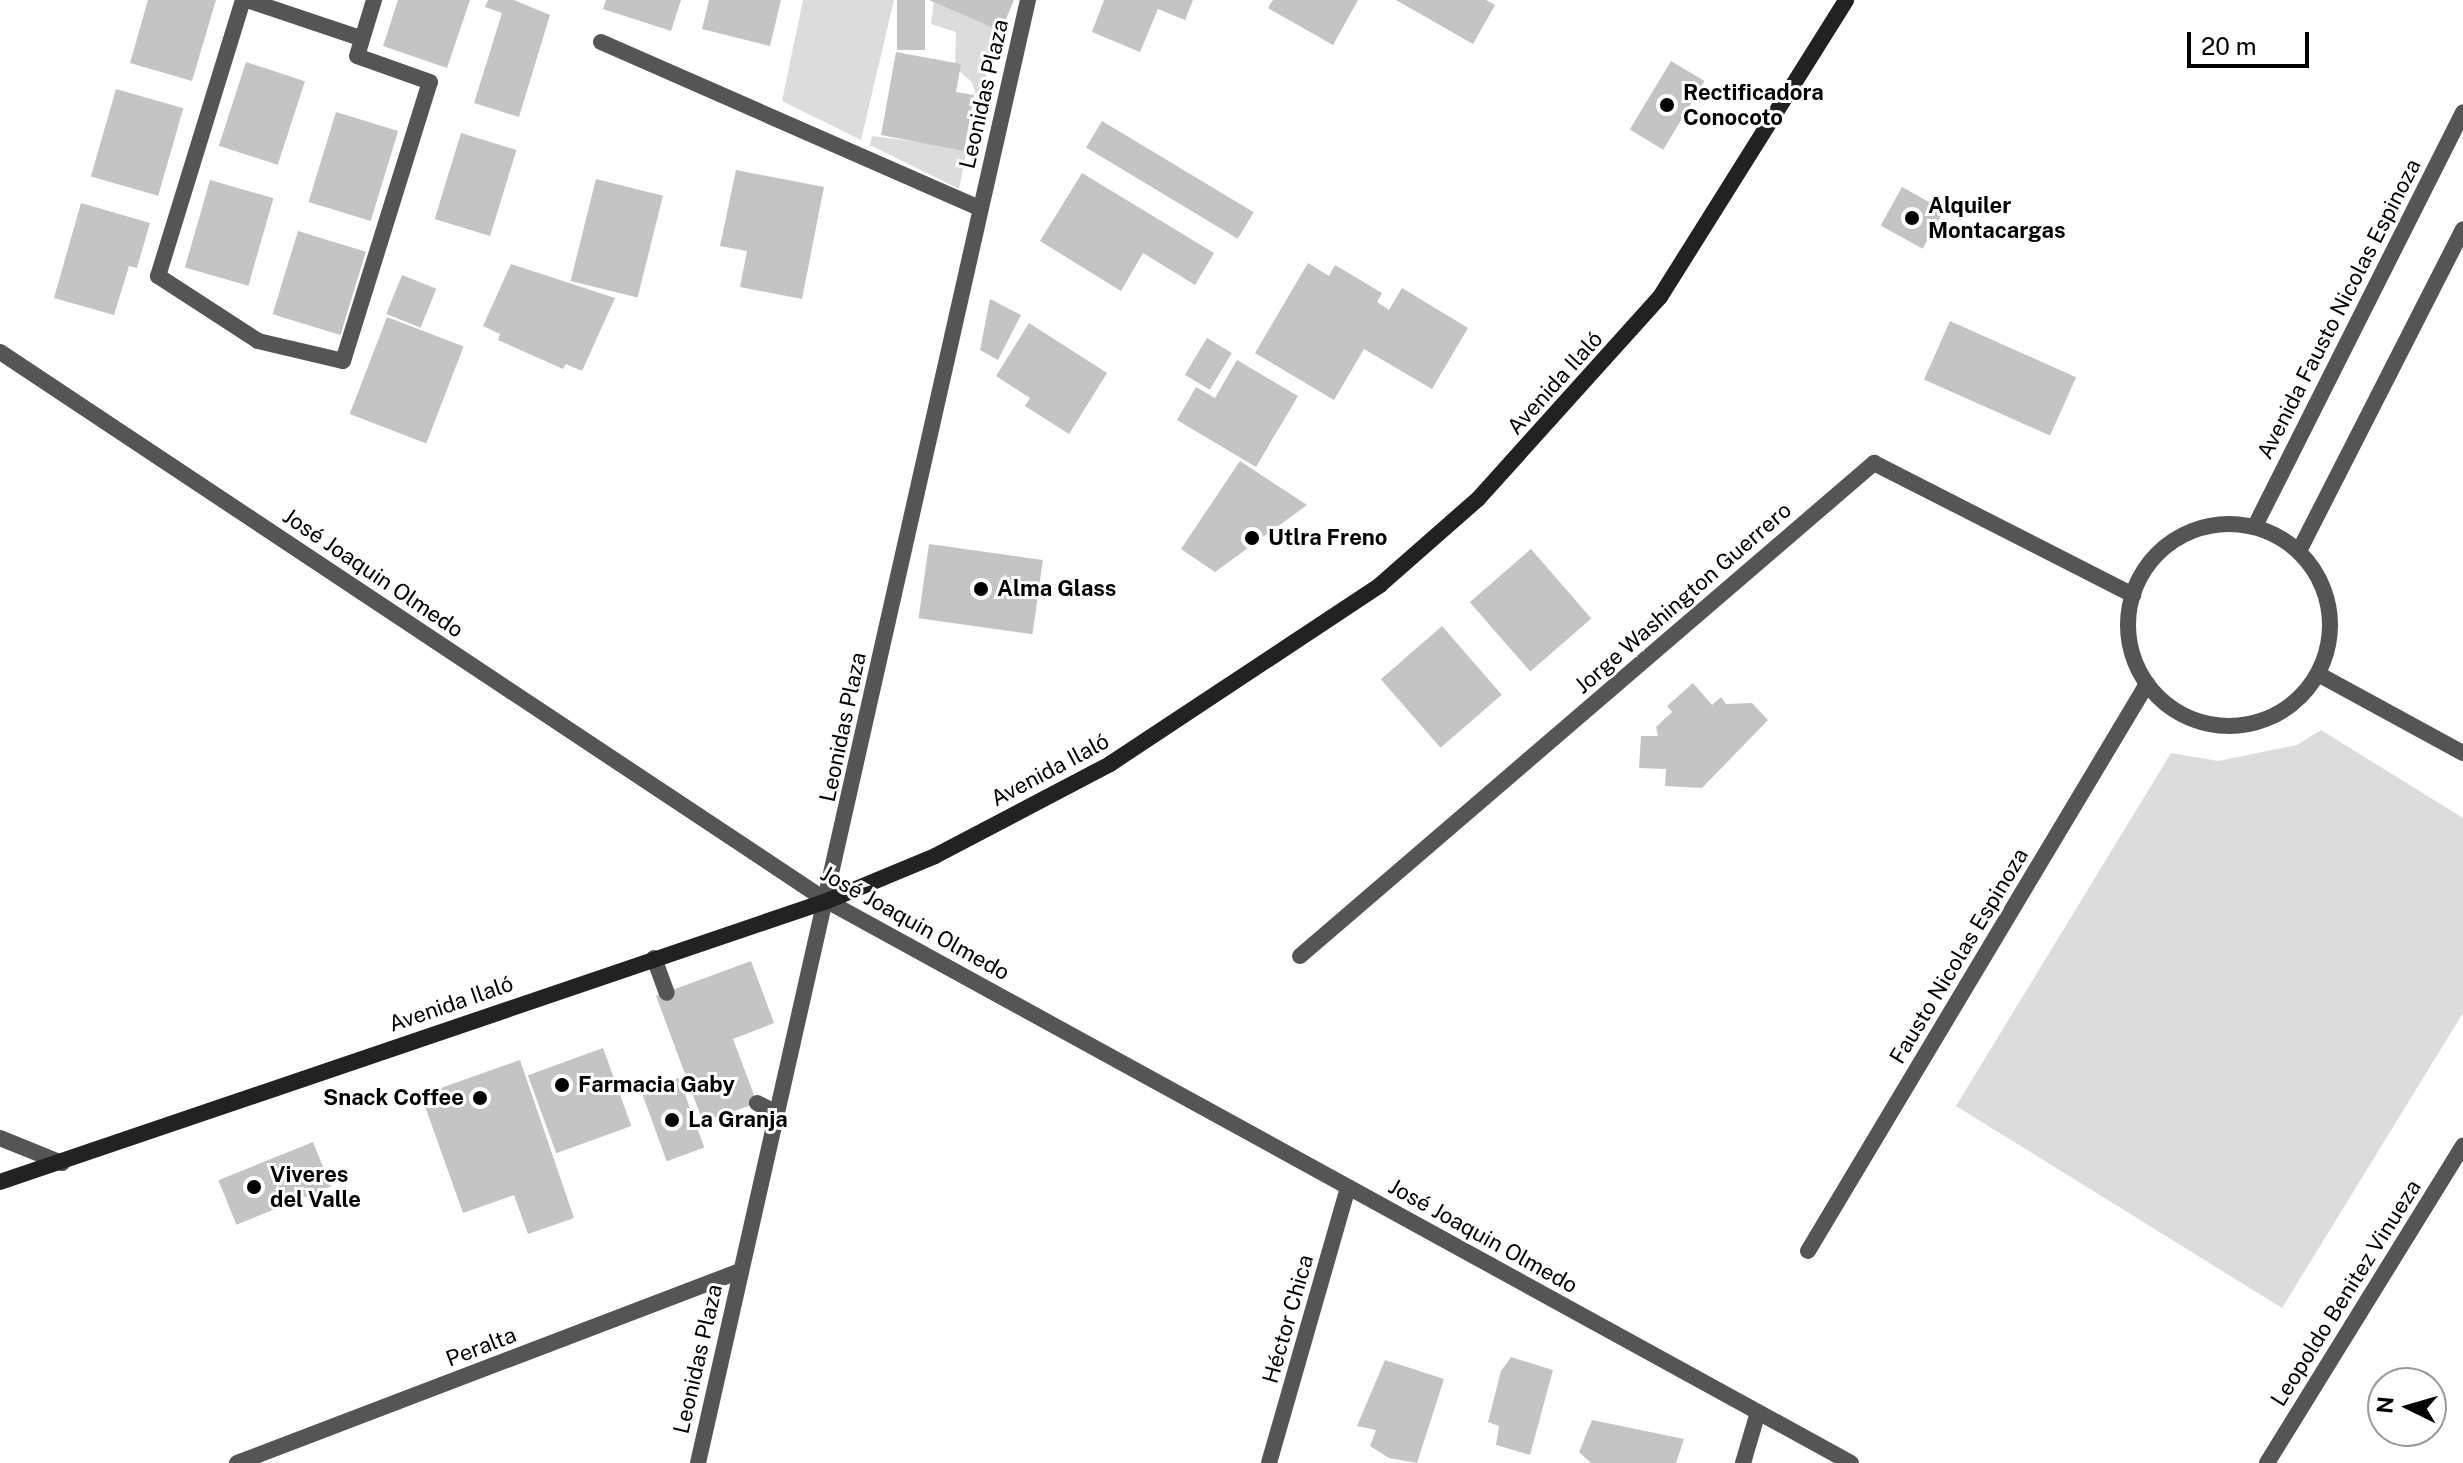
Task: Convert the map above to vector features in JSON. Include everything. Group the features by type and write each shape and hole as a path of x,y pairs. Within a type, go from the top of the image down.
{"main road":[{"name":"Avenida Ilaló","path":"0,1182 827,901 935,856 1110,764 1380,585 1478,499 1660,297 1846,0"}],"street":[{"path":"360,38 245,0 158,276 258,341 343,361 430,82 357,56 374,0"},
{"name":"Leonidas Plaza","path":"698,1463 1028,0"},
{"path":"601,42 980,208"},
{"name":"Avenida Fausto Nicolas Espinoza","path":"2255,526 2463,112"},
{"path":"2299,551 2463,229"},
{"name":"José Joaquin Olmedo","path":"0,352 827,901 1851,1463"},
{"name":"Jorge Washington Guerrero","path":"1300,956 1874,463 2133,595"},
{"path":"2217,524 2255,526 2299,551 2319,577 2329,609 2329,642 2318,674 2277,715 2221,727 2193,720 2167,706 2147,684 2130,641 2133,595 2151,561 2180,536 2217,524"},
{"path":"2318,674 2463,753"},
{"name":"Fausto Nicolas Espinoza","path":"1808,1251 2147,684"},
{"path":"654,958 667,993"},
{"path":"757,1103 777,1113"},
{"path":"0,1138 62,1163"},
{"name":"Leopoldo Benitez Vinueza","path":"2267,1463 2463,1146"},
{"name":"Héctor Chica","path":"1269,1463 1348,1187"},
{"name":"Peralta","path":"237,1463 740,1271"},
{"path":"1743,1463 1758,1412"}],"shaded area":[{"path":"803,0 894,0 861,140 782,101"},
{"path":"934,0 1000,19 979,105 972,82 955,68 956,32 931,24"},
{"path":"872,136 967,148 959,189 870,145"},
{"path":"2321,730 2463,818 2463,1013 2282,1308 1956,1106 2171,753 2218,761 2297,745"}],"building":[{"path":"148,0 216,0 192,81 130,63"},
{"path":"398,0 470,0 447,68 383,46"},
{"path":"488,0 514,0 550,15 519,117 474,103 502,13 485,7"},
{"path":"606,0 681,0 671,31 603,9"},
{"path":"709,0 781,0 770,46 702,29"},
{"path":"897,0 925,0 925,50 897,50"},
{"path":"929,0 1014,0 1001,31"},
{"path":"1104,0 1193,0 1185,20 1158,9 1140,52 1092,32"},
{"path":"1273,0 1358,0 1333,45 1268,8"},
{"path":"1396,0 1486,0 1495,5 1473,44"},
{"path":"896,52 961,64 956,92 974,95 964,151 881,135"},
{"name":"Rectificadora Conocoto","path":"1671,61 1704,81 1663,150 1630,130"},
{"path":"246,62 305,81 278,165 219,146"},
{"path":"116,89 183,108 158,196 91,176"},
{"path":"336,112 398,131 371,221 309,202"},
{"path":"1102,121 1254,212 1238,239 1086,148"},
{"path":"461,133 516,150 490,236 435,219"},
{"path":"736,170 824,187 802,299 740,287 747,251 720,246"},
{"path":"1082,173 1214,253 1195,285 1143,253 1121,291 1040,241"},
{"path":"596,179 663,196 638,298 571,281"},
{"path":"210,180 273,198 248,286 185,267"},
{"name":"Alquiler Montacargas","path":"1902,187 1944,210 1923,249 1881,225"},
{"path":"81,203 150,223 137,268 129,266 114,315 54,298"},
{"path":"298,231 366,252 340,335 273,314"},
{"path":"1308,263 1329,276 1335,265 1382,293 1377,302 1389,310 1402,288 1468,328 1432,389 1364,349 1334,400 1255,353"},
{"path":"511,264 615,298 582,371 566,364 563,369 498,340 500,334 483,326"},
{"path":"402,275 436,289 421,328 386,314"},
{"path":"990,299 1021,315 998,360 980,350"},
{"path":"387,317 464,346 426,443 350,414"},
{"path":"1950,321 2076,377 2050,436 1924,379"},
{"path":"1029,323 1107,373 1069,434 1025,406 1030,398 996,376"},
{"path":"1207,338 1232,353 1210,390 1185,375"},
{"path":"1237,360 1298,396 1256,467 1177,420 1196,387 1215,398"},
{"path":"1240,461 1307,505 1215,572 1181,549"},
{"name":"Alma Glass","path":"929,544 1043,560 1032,634 919,618"},
{"path":"1531,549 1591,618 1530,672 1470,602"},
{"path":"1442,626 1502,695 1441,748 1381,679"},
{"path":"1693,683 1712,705 1721,697 1726,704 1752,703 1768,720 1702,788 1665,786 1666,769 1639,768 1641,736 1658,736 1656,727 1672,712 1667,706"},
{"path":"751,961 774,1023 733,1039 757,1103 703,1122 656,996"},
{"path":"603,1048 631,1126 556,1153 528,1075"},
{"path":"520,1060 574,1218 528,1234 514,1195 463,1213 421,1095"},
{"name":"La Granja","path":"679,1078 704,1148 667,1161 641,1092"},
{"path":"313,1142 331,1187 236,1225 218,1180"},
{"path":"1511,1357 1553,1370 1530,1455 1496,1445 1499,1426 1488,1422 1501,1371"},
{"path":"1385,1360 1444,1379 1417,1463 1389,1458 1370,1446 1376,1430 1357,1426"},
{"path":"1592,1420 1684,1439 1676,1463 1591,1463 1579,1452"}],"place":[{"name":"Rectificadora Conocoto","path":"1667,105"},
{"name":"Alquiler Montacargas","path":"1912,218"},
{"name":"Utlra Freno","path":"1252,538"},
{"name":"Alma Glass","path":"981,589"},
{"name":"Farmacia Gaby","path":"562,1085"},
{"name":"Snack Coffee","path":"480,1098"},
{"name":"La Granja","path":"672,1120"},
{"name":"Viveres del Valle","path":"254,1187"}]}
